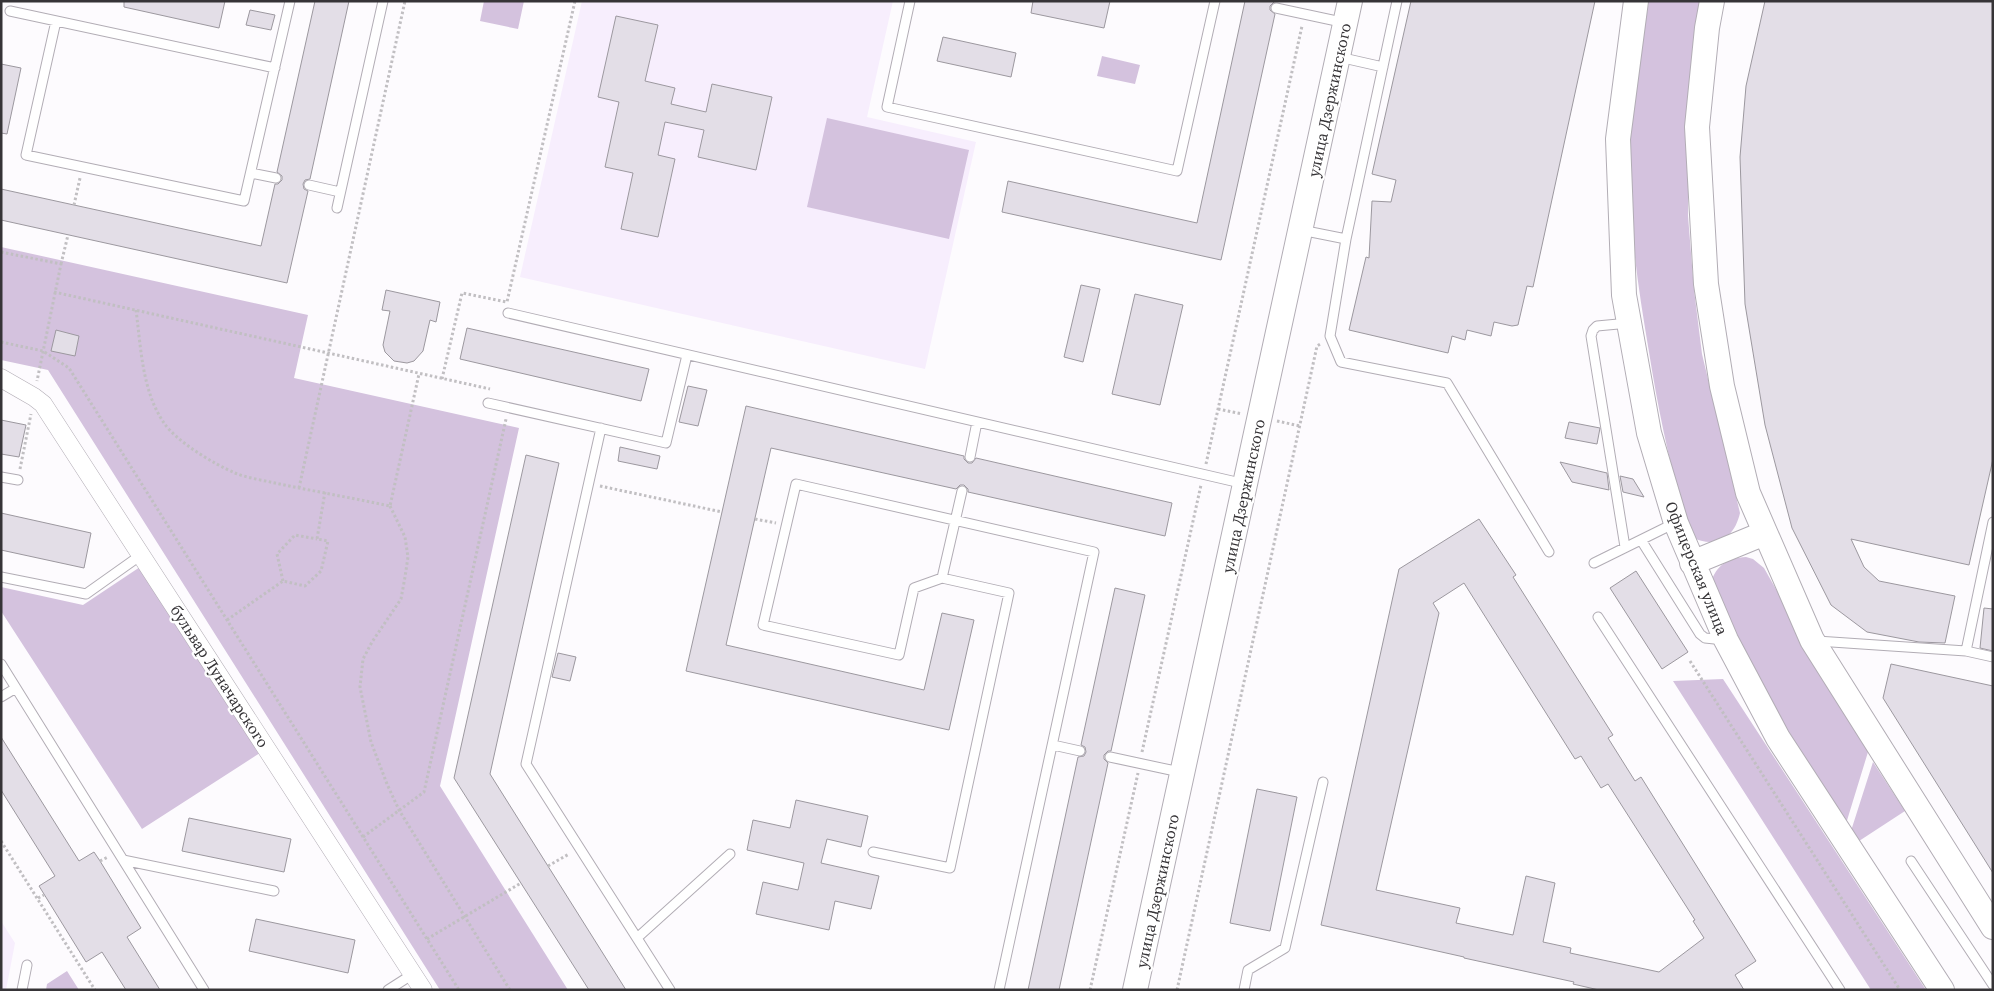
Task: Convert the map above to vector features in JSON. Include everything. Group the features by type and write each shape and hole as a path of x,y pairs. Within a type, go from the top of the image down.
{"main road":[{"name":"Офицерская улица","path":"1636,1 1618,139 1624,295 1649,433 1676,523 1726,640 1778,738 1942,990"},
{"path":"1712,1 1707,28 1697,127 1706,284 1722,386 1748,493 1812,640 1907,794 1993,927"},
{"name":"улица Дзержинского","path":"1136,990 1348,12"},
{"path":"1692,563 1765,533"}],"street":[{"name":"бульвар Луначарского","path":"1,378 44,404 423,990"}],"lane":[{"path":"56,21 26,155 244,201 290,1"},
{"path":"337,208 383,1"},
{"path":"910,1 887,107 1177,171 1215,1"},
{"path":"1397,1 1346,239 1330,336 1341,362 1448,383 1550,552"},
{"path":"1276,8 1304,14 1348,12"},
{"path":"10,11 275,68"},
{"path":"1338,57 1383,67"},
{"path":"251,173 276,178"},
{"path":"309,185 340,192"},
{"path":"1301,230 1346,239"},
{"path":"508,313 1246,484"},
{"path":"1625,547 1591,336 1597,326 1629,323"},
{"path":"488,403 666,443 687,355"},
{"path":"970,457 977,422"},
{"path":"601,428 526,764 670,990"},
{"path":"1,477 18,480"},
{"path":"873,852 950,868 1009,592 942,578 914,588 899,655 764,625 796,484 1094,552 1000,990"},
{"path":"942,578 962,491"},
{"path":"1966,651 1993,522"},
{"path":"1594,563 1676,523"},
{"path":"1641,540 1700,634 1705,638 1726,640"},
{"path":"1,577 86,594 141,554"},
{"path":"1598,617 1840,990"},
{"path":"1812,640 1966,651 1993,657"},
{"path":"1,664 203,988 214,990"},
{"path":"1,697 16,688"},
{"path":"1052,745 1080,751"},
{"path":"1110,757 1183,773"},
{"path":"1244,990 1248,970 1286,948 1323,782"},
{"path":"637,938 730,854"},
{"path":"123,860 274,891"},
{"path":"1911,860 1993,986"},
{"path":"22,990 27,965"},
{"path":"388,990 413,974"}],"path":[{"path":"299,488 330,354 405,1"},
{"path":"442,378 462,293 507,302 575,1"},
{"path":"1090,990 1304,14"},
{"path":"74,205 82,169"},
{"path":"42,351 68,235"},
{"path":"1,252 61,264"},
{"path":"54,292 485,388"},
{"path":"136,310 144,376 154,404 165,424 192,448 211,461 236,473 390,506"},
{"path":"1,342 42,351 69,368 459,990"},
{"path":"1177,990 1318,346"},
{"path":"419,374 390,506 405,537 408,557 401,599 363,659 360,687 371,742 399,810 510,990"},
{"path":"363,837 424,792 509,407"},
{"path":"588,483 722,512"},
{"path":"317,539 325,492"},
{"path":"754,519 786,525"},
{"path":"227,620 283,581 305,586 321,571 328,541 295,535 277,554 283,581"},
{"path":"1690,661 1900,990"},
{"path":"1,840 95,990"},
{"path":"548,866 579,848"},
{"path":"427,939 521,883"},
{"path":"38,898 44,895"}],"shaded area":[{"path":"484,1 524,1 518,29 480,21"},
{"path":"582,1 893,1 867,117 976,142 925,369 520,277"},
{"path":"1649,1 1707,1 1688,152 1688,216 1702,354 1740,513 1733,529 1723,539 1716,542 1708,542 1691,537 1684,514 1662,422 1638,279 1632,230 1630,156 1637,78"},
{"path":"1102,56 1140,65 1135,84 1097,76"},
{"path":"827,118 969,150 949,239 807,207"},
{"path":"1,247 308,315 294,378 519,428 440,786 568,990 440,990 48,370 1,360"},
{"path":"1746,557 1753,559 1764,568 1868,752 1845,827 1733,634 1711,583 1716,571 1728,561"},
{"path":"140,567 260,753 142,829 1,611 1,587 83,605"},
{"path":"1723,679 1926,990 1871,990 1673,681"},
{"path":"1873,762 1905,811 1856,843 1850,834"},
{"path":"1,921 15,943 6,990 1,990"},
{"path":"67,971 79,990 46,990 47,984"}],"building":[{"path":"124,1 225,1 219,28 124,7"},
{"path":"315,1 349,1 310,179 305,180 303,184 304,189 308,191 287,283 1,220 1,189 261,246 275,184 282,180 282,176 277,172"},
{"path":"1033,1 1110,1 1104,28 1031,13"},
{"path":"1245,1 1278,1 1270,6 1270,10 1275,14 1221,260 1002,212 1008,181 1197,223"},
{"path":"1411,1 1595,1 1533,287 1527,286 1518,325 1512,326 1494,322 1491,336 1467,330 1465,340 1452,336 1448,353 1349,330 1366,257 1369,258 1372,201 1391,202 1396,180 1372,174"},
{"path":"1765,1 1993,1 1993,459 1969,565 1851,539 1864,567 1879,581 1955,596 1945,643 1919,642 1867,632 1831,605 1792,528 1765,425 1745,304 1740,157 1746,86"},
{"path":"250,10 275,15 271,30 246,25"},
{"path":"616,16 658,25 645,81 675,88 671,104 706,112 712,84 772,97 756,170 698,157 704,130 665,122 658,155 675,159 658,237 621,229 633,173 605,167 619,102 598,97"},
{"path":"943,37 1016,53 1011,77 937,61"},
{"path":"1,64 21,68 7,134 1,133"},
{"path":"1081,285 1100,289 1083,362 1064,357"},
{"path":"386,290 440,302 436,322 430,320 423,351 414,361 407,363 394,361 385,352 383,345 390,311 382,310"},
{"path":"1135,294 1183,305 1160,405 1112,394"},
{"path":"467,328 649,369 641,401 460,359"},
{"path":"56,330 79,336 75,356 51,351"},
{"path":"688,386 707,390 698,426 679,422"},
{"path":"746,406 964,456 968,463 972,463 976,458 1172,503 1165,536 968,492 964,485 960,485 956,489 771,448 726,645 924,690 942,613 974,620 949,730 686,671"},
{"path":"1,420 26,425 19,457 1,454"},
{"path":"1569,422 1600,428 1597,444 1565,438"},
{"path":"620,447 660,456 657,469 618,461"},
{"path":"526,455 559,463 490,774 626,990 589,990 454,778"},
{"path":"1560,462 1607,473 1609,490 1572,482"},
{"path":"1620,476 1633,479 1644,497 1623,492"},
{"path":"1,513 91,533 84,568 1,550"},
{"path":"1479,519 1516,575 1513,577 1613,735 1608,738 1635,781 1641,777 1756,961 1735,975 1744,990 1599,990 1573,984 1574,982 1321,925 1399,569","holes":["1464,583 1575,759 1581,756 1601,788 1608,784 1695,920 1693,921 1704,938 1659,972 1570,953 1571,948 1543,942 1555,883 1526,876 1513,935 1456,923 1460,908 1376,890 1439,613 1433,603"]},
{"path":"1636,571 1688,652 1662,669 1610,588"},
{"path":"1115,588 1145,595 1111,751 1104,755 1104,759 1108,763 1059,990 1028,990 1078,757 1084,756 1086,752 1085,747 1081,745"},
{"path":"1984,608 1993,609 1993,651 1980,648"},
{"path":"558,653 576,657 570,681 552,677"},
{"path":"1891,664 1993,686 1993,873 1883,698"},
{"path":"1,737 79,861 94,852 100,861 141,928 127,937 160,990 126,990 102,952 86,962 39,886 55,876 1,790"},
{"path":"1257,789 1297,797 1270,931 1230,923"},
{"path":"796,800 868,816 861,847 827,839 821,863 879,876 871,909 835,901 829,930 756,914 763,882 798,890 804,863 747,850 753,820 790,828"},
{"path":"189,818 291,839 284,872 182,851"},
{"path":"256,919 355,940 348,973 249,951"}]}
